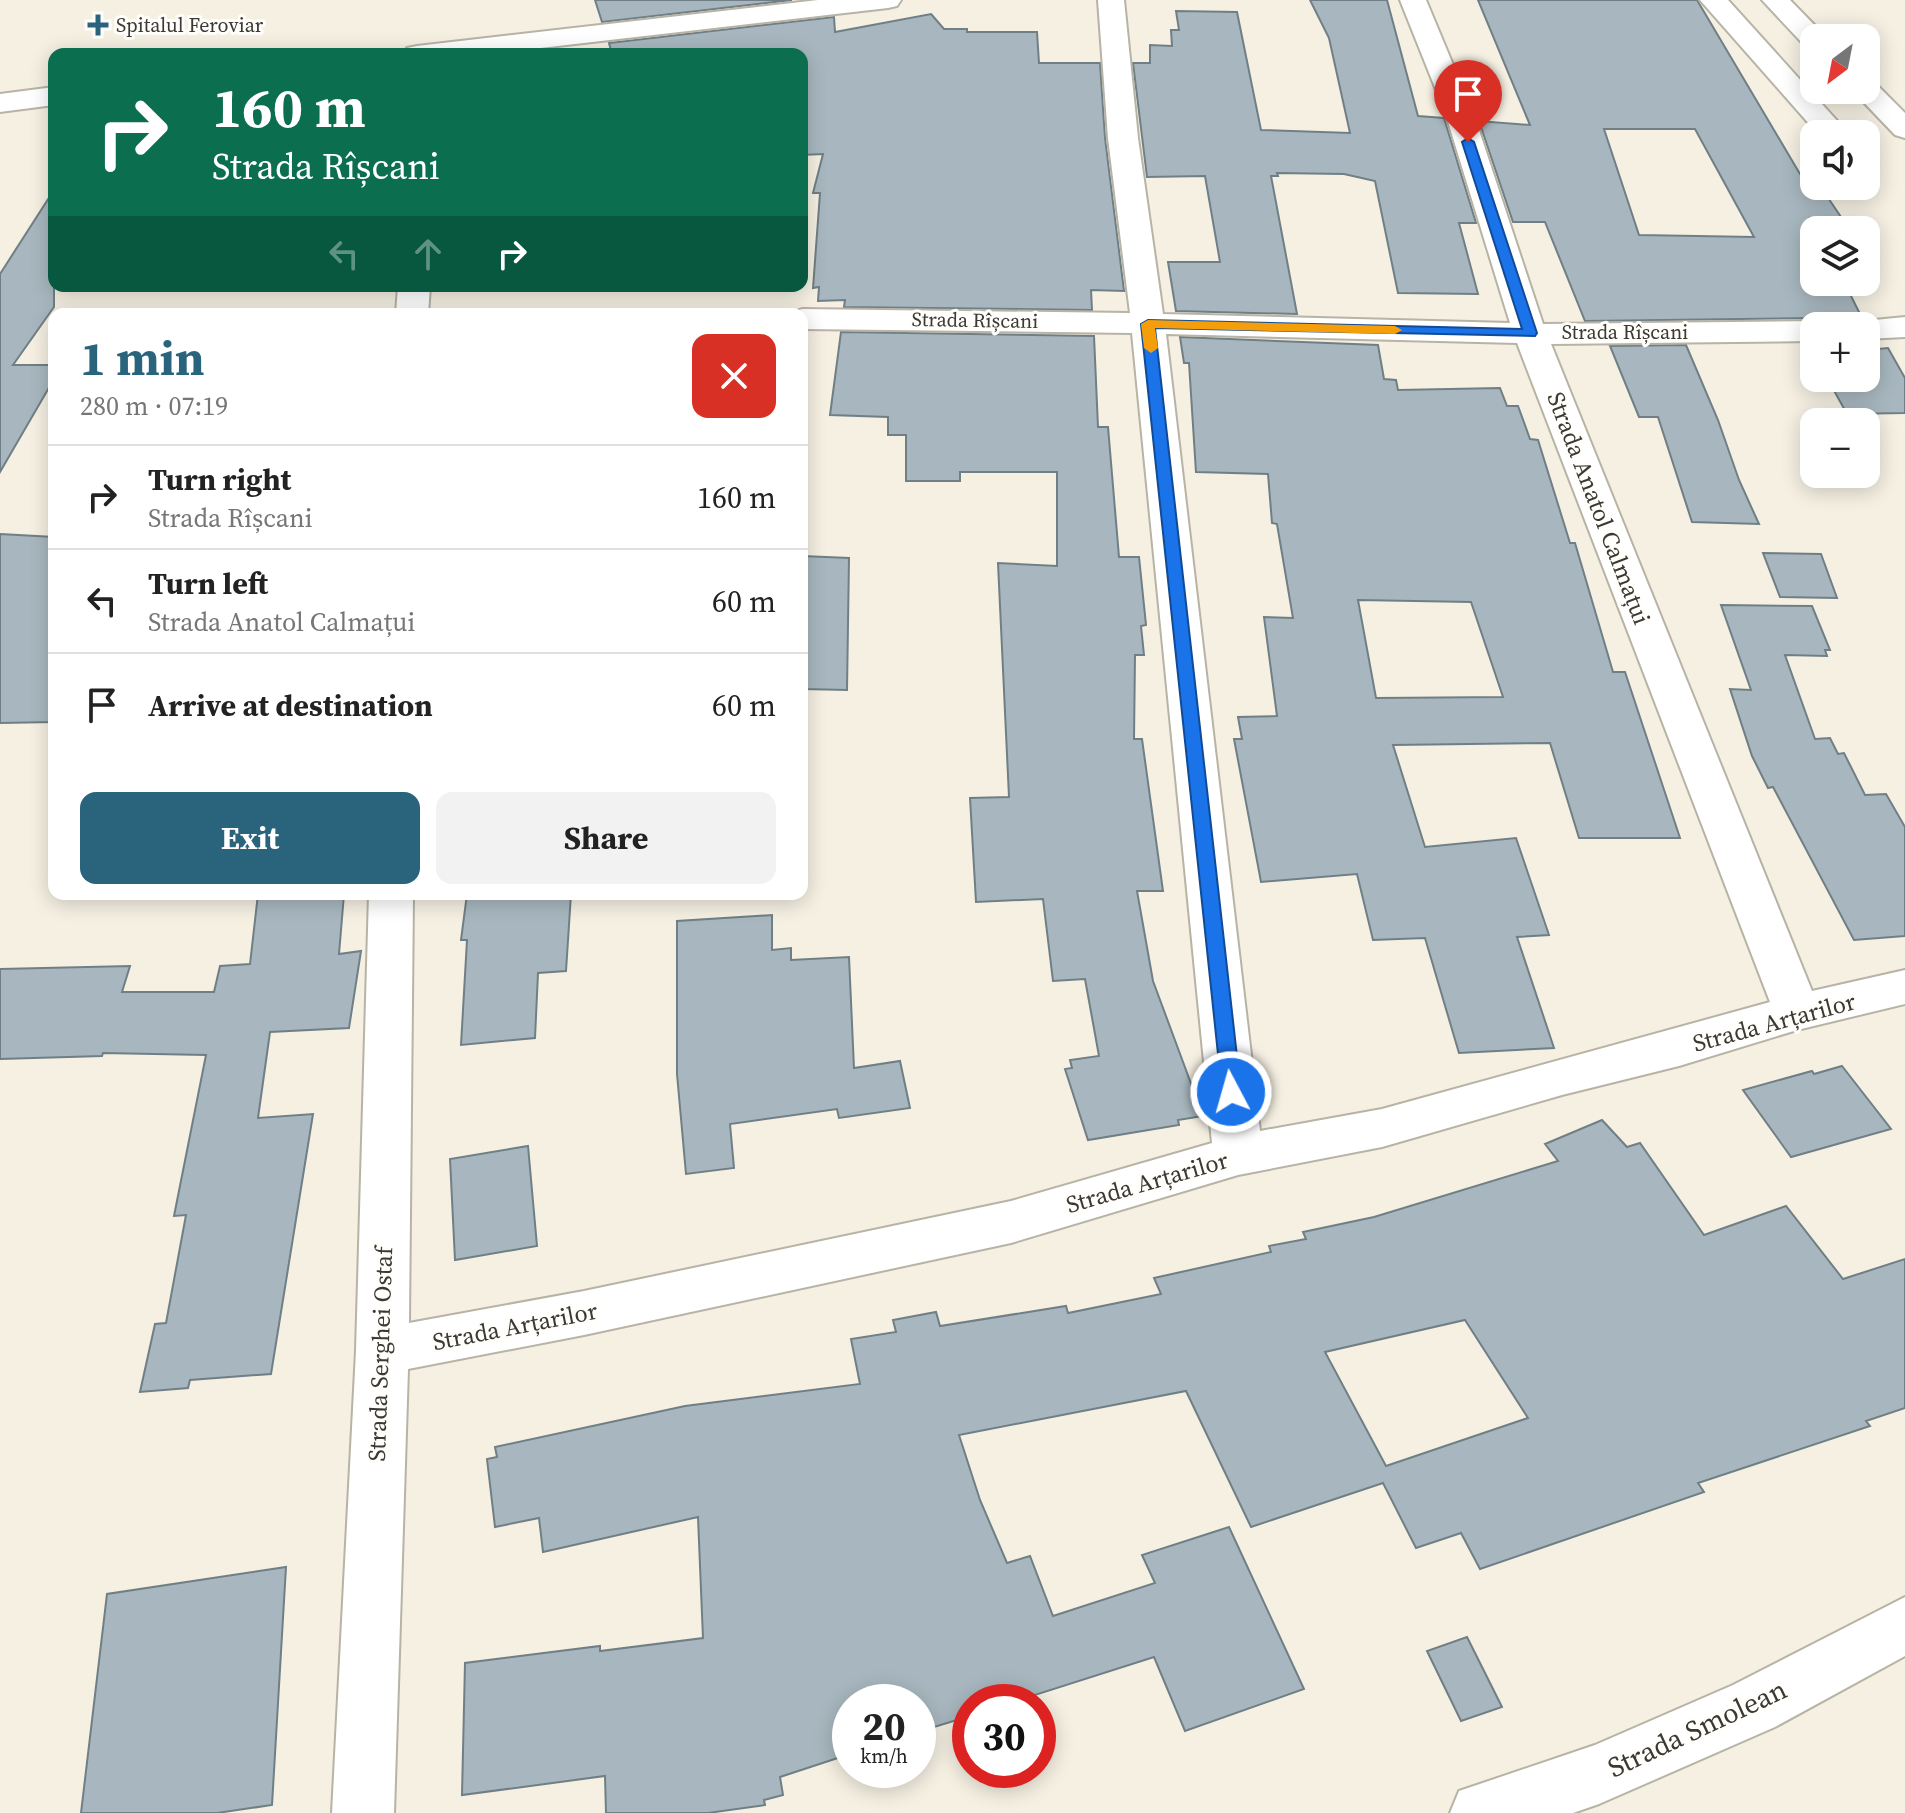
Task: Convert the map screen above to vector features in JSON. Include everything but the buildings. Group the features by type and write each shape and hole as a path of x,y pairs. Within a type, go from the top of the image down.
{"street":[{"path":"470,48 888,0"},
{"path":"1111,0 1123,138 1148,324 1238,1155"},
{"name":"Strada Anatol Calmațui","path":"1413,0 1460,115 1530,333 1797,1012"},
{"path":"1713,0 1821,120"},
{"path":"1775,0 1800,25"},
{"path":"0,103 48,97"},
{"path":"1880,104 1905,129"},
{"name":"Strada Rîșcani","path":"808,319 1530,333 1800,331"},
{"path":"1880,328 1905,327"},
{"name":"Strada Serghei Ostaf","path":"363,1813 382,1351 391,900"},
{"name":"Strada Arțarilor","path":"382,1351 584,1313 1011,1222 1238,1155 1382,1128 1562,1076 1679,1048 1797,1012 1905,987"},
{"name":"Strada Smolean","path":"1481,1813 1599,1774 1754,1706 1905,1625"}],"slow traffic":[{"path":"1151,348 1148,324 1395,330"}],"place":[{"name":"Spitalul Feroviar","path":"98,25"}],"route":[{"path":"1231,1092 1148,324 1530,333 1468,142"}]}
